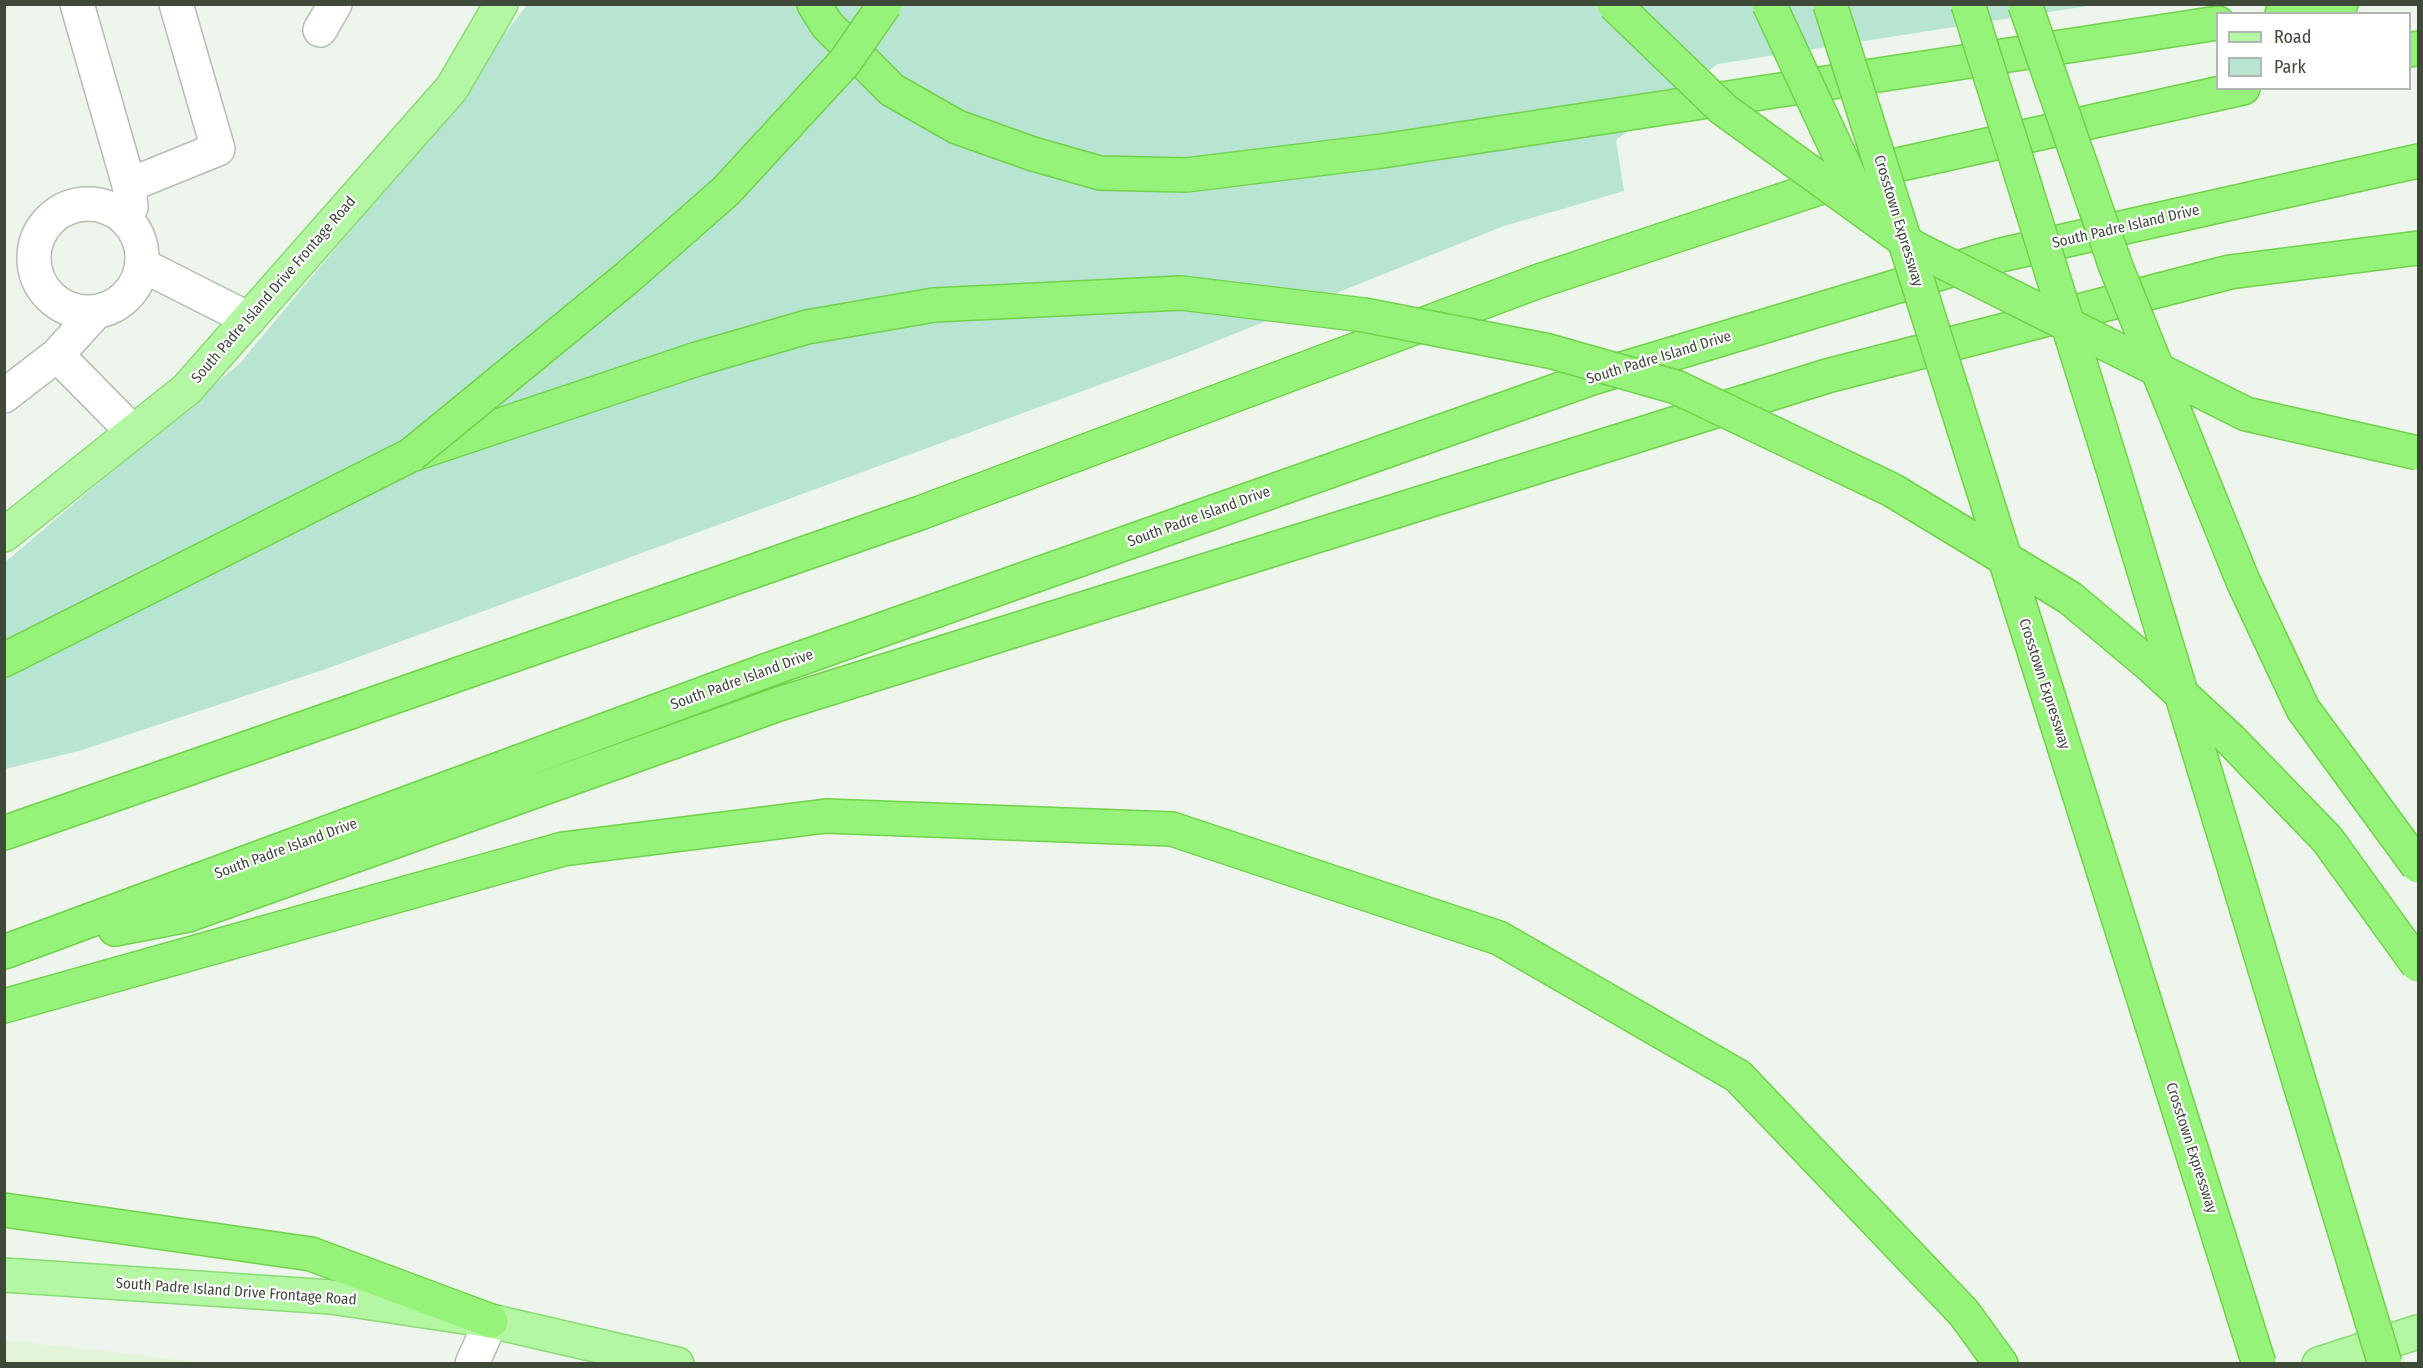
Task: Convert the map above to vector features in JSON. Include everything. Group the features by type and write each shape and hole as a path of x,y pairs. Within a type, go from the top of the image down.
{"highway":[{"path":"814,4 827,26 892,90 957,127 1033,154 1100,173 1186,175 1394,149 2216,23"},
{"path":"411,455 628,277 726,191 844,63 885,4"},
{"path":"1614,4 1723,109 1915,248 2246,414 2418,453"},
{"path":"1769,4 1957,406"},
{"name":"Crosstown Expressway","path":"1830,4 2259,1364"},
{"path":"1968,4 2118,483 2385,1364"},
{"path":"2025,4 2116,267 2243,581 2302,710 2418,866"},
{"path":"2294,12 2341,4"},
{"path":"4,833 920,513 1583,267 1870,171 2233,90"},
{"name":"South Padre Island Drive","path":"13,950 765,671 1592,378 2001,255 2418,161"},
{"path":"13,950 188,915 778,704 1827,376 2229,272 2418,248"},
{"path":"4,660 411,455 696,359 796,330 934,305 1181,293 1364,315 1549,351 1686,392 1892,490 2070,598 2151,666 2230,739 2327,838 2418,965"},
{"path":"4,819 63,814"},
{"path":"4,1006 563,849 826,816 1172,830 1499,938 1738,1076 1964,1313 2001,1364"},
{"path":"4,1210 310,1254 491,1321"}],"main road":[{"name":"South Padre Island Drive Frontage Road","path":"4,535 187,389 452,88 501,4"},
{"name":"South Padre Island Drive Frontage Road","path":"4,1275 331,1297 491,1321 677,1364"},
{"path":"2319,1364 2418,1332"}],"lane":[{"path":"77,4 129,185 134,230 141,246 142,265 136,282 127,296 113,306 96,312 78,312 62,306 48,296 38,281 34,265 34,247 40,231 60,212 87,204 113,211 134,230"},
{"path":"129,185 218,149 176,4"},
{"path":"142,265 249,319"},
{"path":"4,396 57,355 96,312"},
{"path":"57,355 133,432"},
{"path":"472,1364 491,1321"}],"shaded area":[{"path":"5,1340 208,1363 5,1363"}],"green space":[{"path":"527,5 2094,5 1718,64 1616,140 1624,191 1504,226 1189,352 323,670 79,751 5,769 4,563 240,363 385,189"}]}
